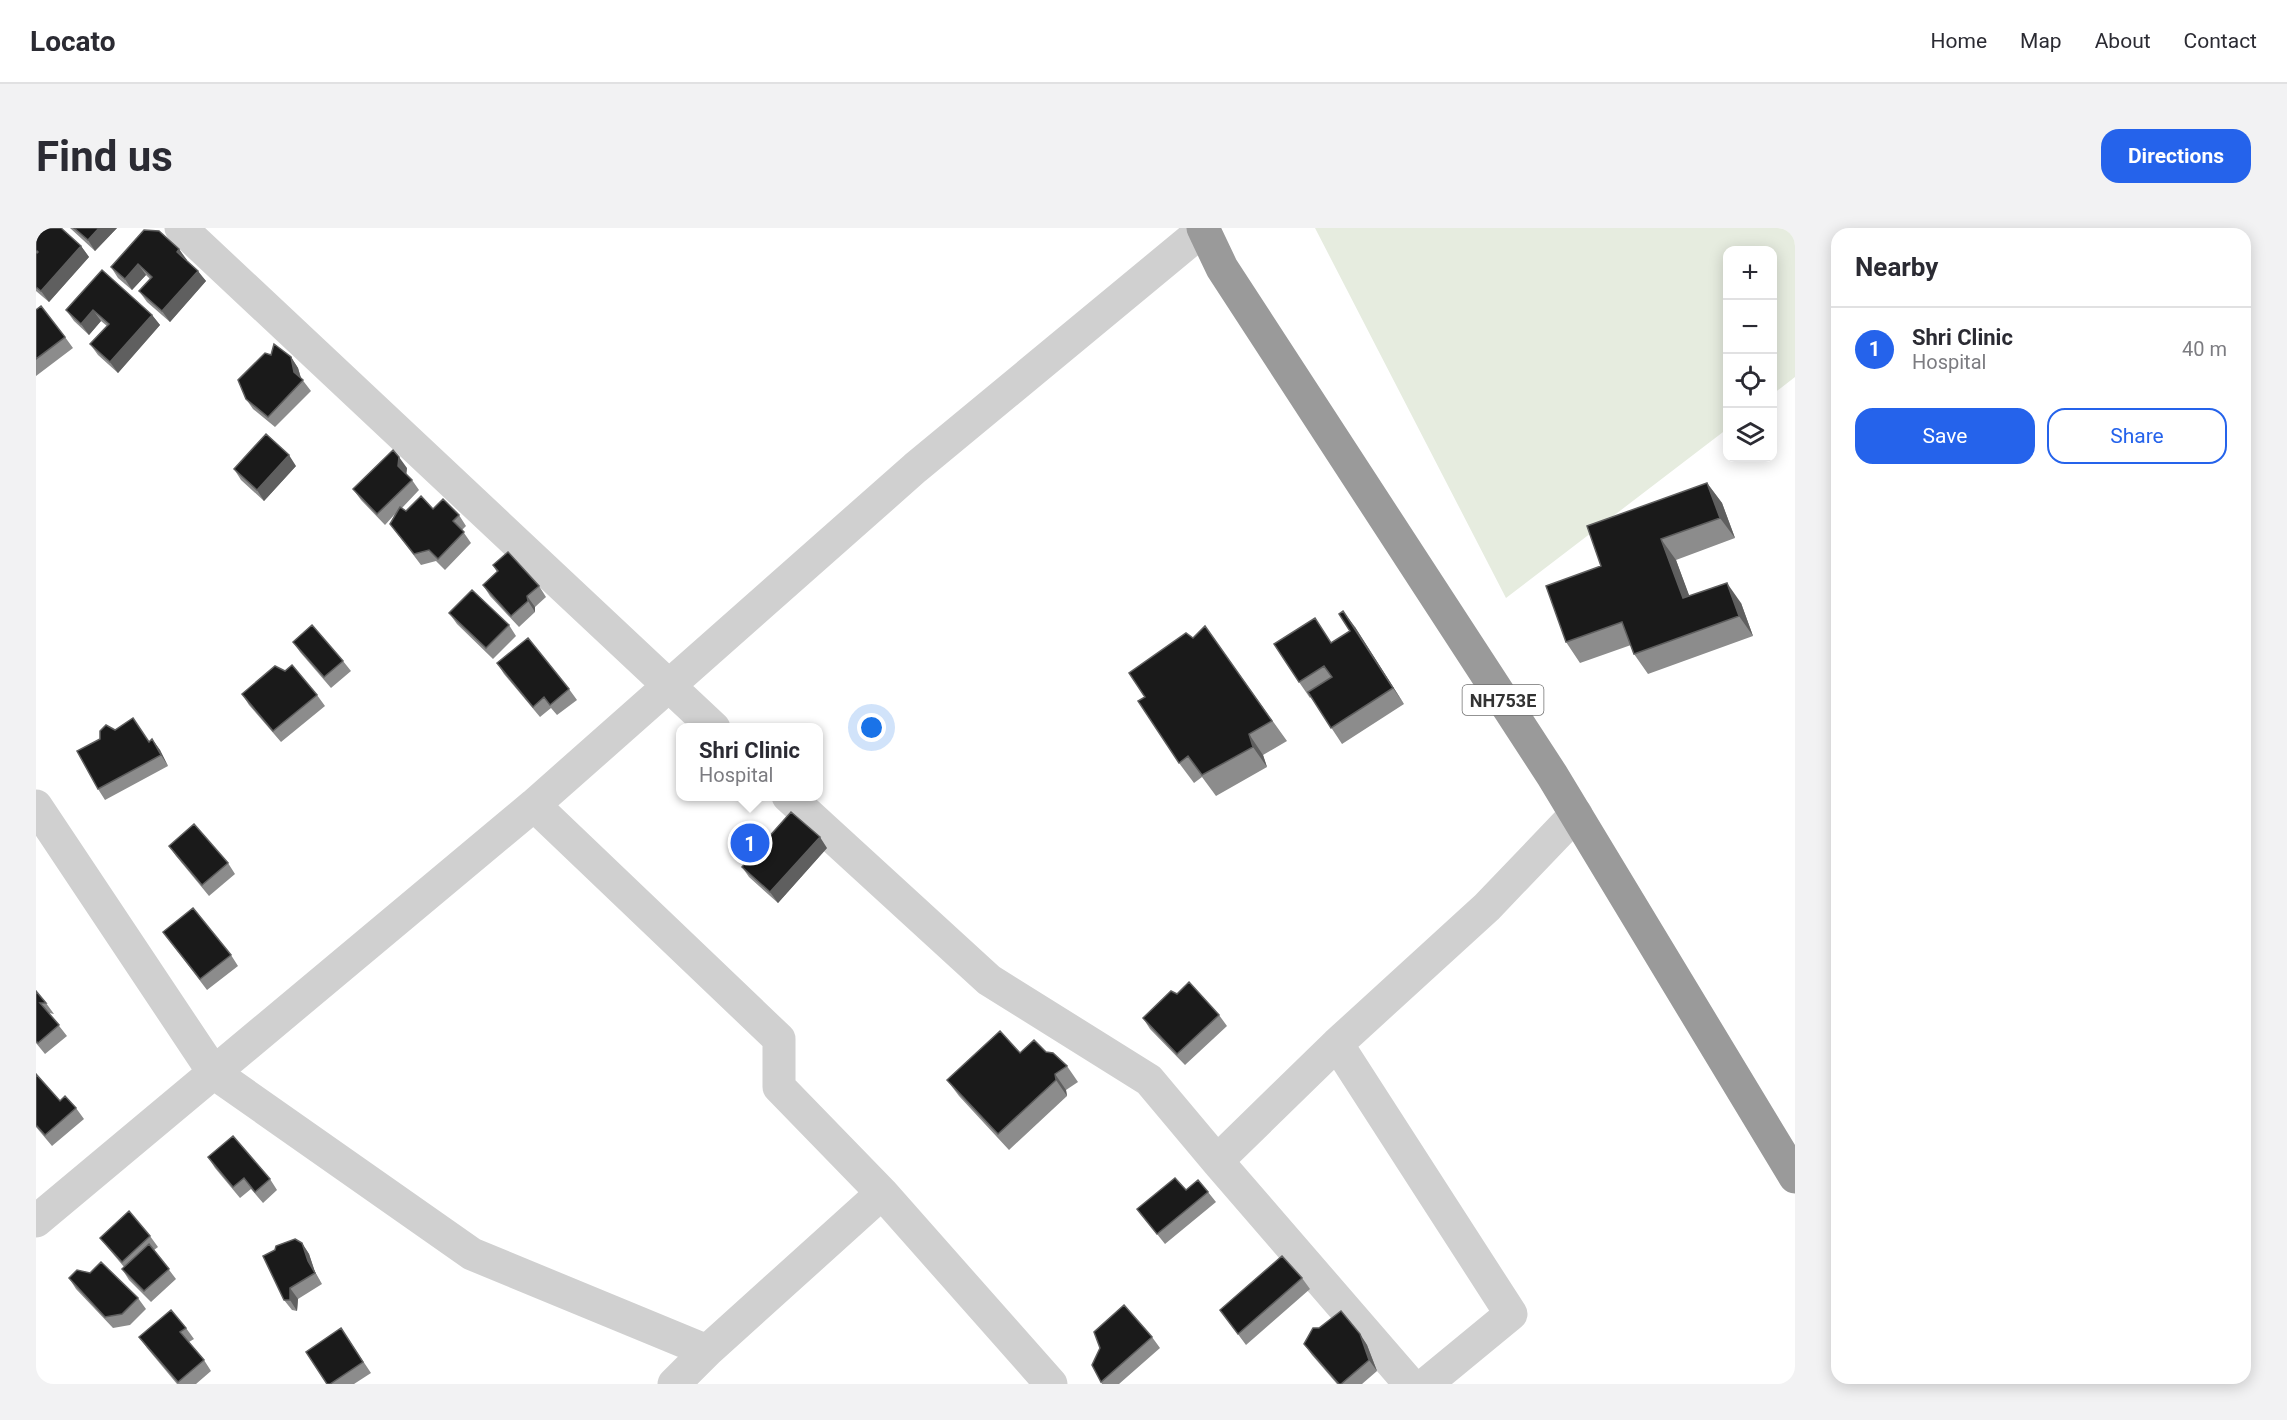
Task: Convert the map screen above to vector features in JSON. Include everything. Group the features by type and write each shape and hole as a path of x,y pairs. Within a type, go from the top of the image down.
{"highway":[{"name":"NH753E","path":"1203,229 1222,268 1576,814 1795,1177"}],"street":[{"path":"181,228 709,723"},
{"path":"36,1221 534,805 915,468 1203,229"},
{"path":"793,801 989,980 1149,1080 1410,1384"},
{"path":"534,805 779,1039 779,1087 882,1193 1051,1384"},
{"path":"36,806 214,1073 472,1254 707,1351"},
{"path":"1217,1161 1337,1044 1487,907 1576,814"},
{"path":"1337,1044 1510,1314 1426,1384"},
{"path":"674,1384 707,1351 882,1193"}],"shaded area":[{"path":"1315,228 1795,228 1795,377 1777,391 1777,246 1723,246 1723,432 1506,598"}],"building":[{"path":"36,228 61,228 81,246 41,291 36,287 36,254 38,252 36,250"},
{"path":"74,228 99,228 88,240"},
{"path":"144,230 159,231 198,271 162,311 139,291 152,277 138,264 125,279 111,267"},
{"path":"102,270 152,315 110,362 90,344 109,324 93,310 81,324 66,310"},
{"path":"41,306 65,337 36,359 36,310"},
{"path":"274,344 291,357 294,372 303,380 268,417 246,399 238,380 265,353 271,355"},
{"path":"266,434 289,455 257,490 234,469"},
{"path":"393,450 399,457 398,466 412,480 377,514 353,489"},
{"path":"1707,483 1720,518 1661,539 1683,598 1727,583 1739,616 1634,654 1622,622 1566,642 1546,586 1601,566 1587,526"},
{"path":"421,496 433,509 443,499 459,515 453,521 464,532 438,559 429,550 414,554 390,524 400,507 406,511"},
{"path":"508,552 539,586 527,596 528,601 511,616 483,585 498,571 493,565"},
{"path":"472,590 509,625 486,648 449,613"},
{"path":"1343,611 1393,688 1331,728 1308,692 1332,677 1324,666 1299,682 1274,644 1315,618 1331,643 1350,631 1339,614"},
{"path":"312,625 343,661 324,677 293,642"},
{"path":"1205,626 1272,721 1249,734 1253,747 1202,775 1188,756 1179,763 1138,701 1145,697 1129,673 1186,633 1193,638"},
{"path":"528,638 569,689 550,705 544,697 533,707 497,663"},
{"path":"292,665 317,695 273,731 242,694 275,666 285,671"},
{"path":"133,718 149,742 152,739 161,755 98,789 77,751 100,739 100,731 106,725 115,730"},
{"path":"791,812 820,837 770,892 742,867"},
{"path":"194,824 228,863 202,885 169,846"},
{"path":"193,908 231,955 200,979 163,932"},
{"path":"1189,982 1219,1015 1177,1054 1143,1018 1171,991 1177,994"},
{"path":"36,991 46,1003 40,1003 59,1025 38,1043 36,1041"},
{"path":"1000,1031 1020,1053 1034,1040 1046,1052 1053,1053 1067,1066 1055,1074 1056,1080 998,1134 947,1080"},
{"path":"36,1074 60,1101 65,1096 76,1108 45,1135 36,1125"},
{"path":"233,1136 270,1179 255,1192 244,1178 233,1187 208,1157"},
{"path":"1175,1178 1186,1190 1198,1180 1208,1192 1157,1234 1137,1209"},
{"path":"129,1211 150,1236 122,1262 100,1238"},
{"path":"295,1239 302,1243 315,1273 290,1288 290,1300 284,1300 263,1256 275,1250 276,1246"},
{"path":"149,1244 169,1269 144,1291 122,1269"},
{"path":"1282,1256 1302,1278 1238,1334 1220,1310"},
{"path":"101,1262 138,1298 122,1314 105,1317 69,1278 77,1270 90,1273"},
{"path":"1124,1305 1152,1337 1101,1382 1092,1365 1100,1348 1094,1332"},
{"path":"171,1310 186,1328 180,1332 204,1360 178,1382 139,1337"},
{"path":"1341,1311 1360,1334 1369,1360 1339,1384 1304,1344 1313,1328 1319,1328"},
{"path":"341,1328 363,1362 327,1384 306,1352"}],"place":[{"name":"Shri Clinic","path":"750,843"}]}
